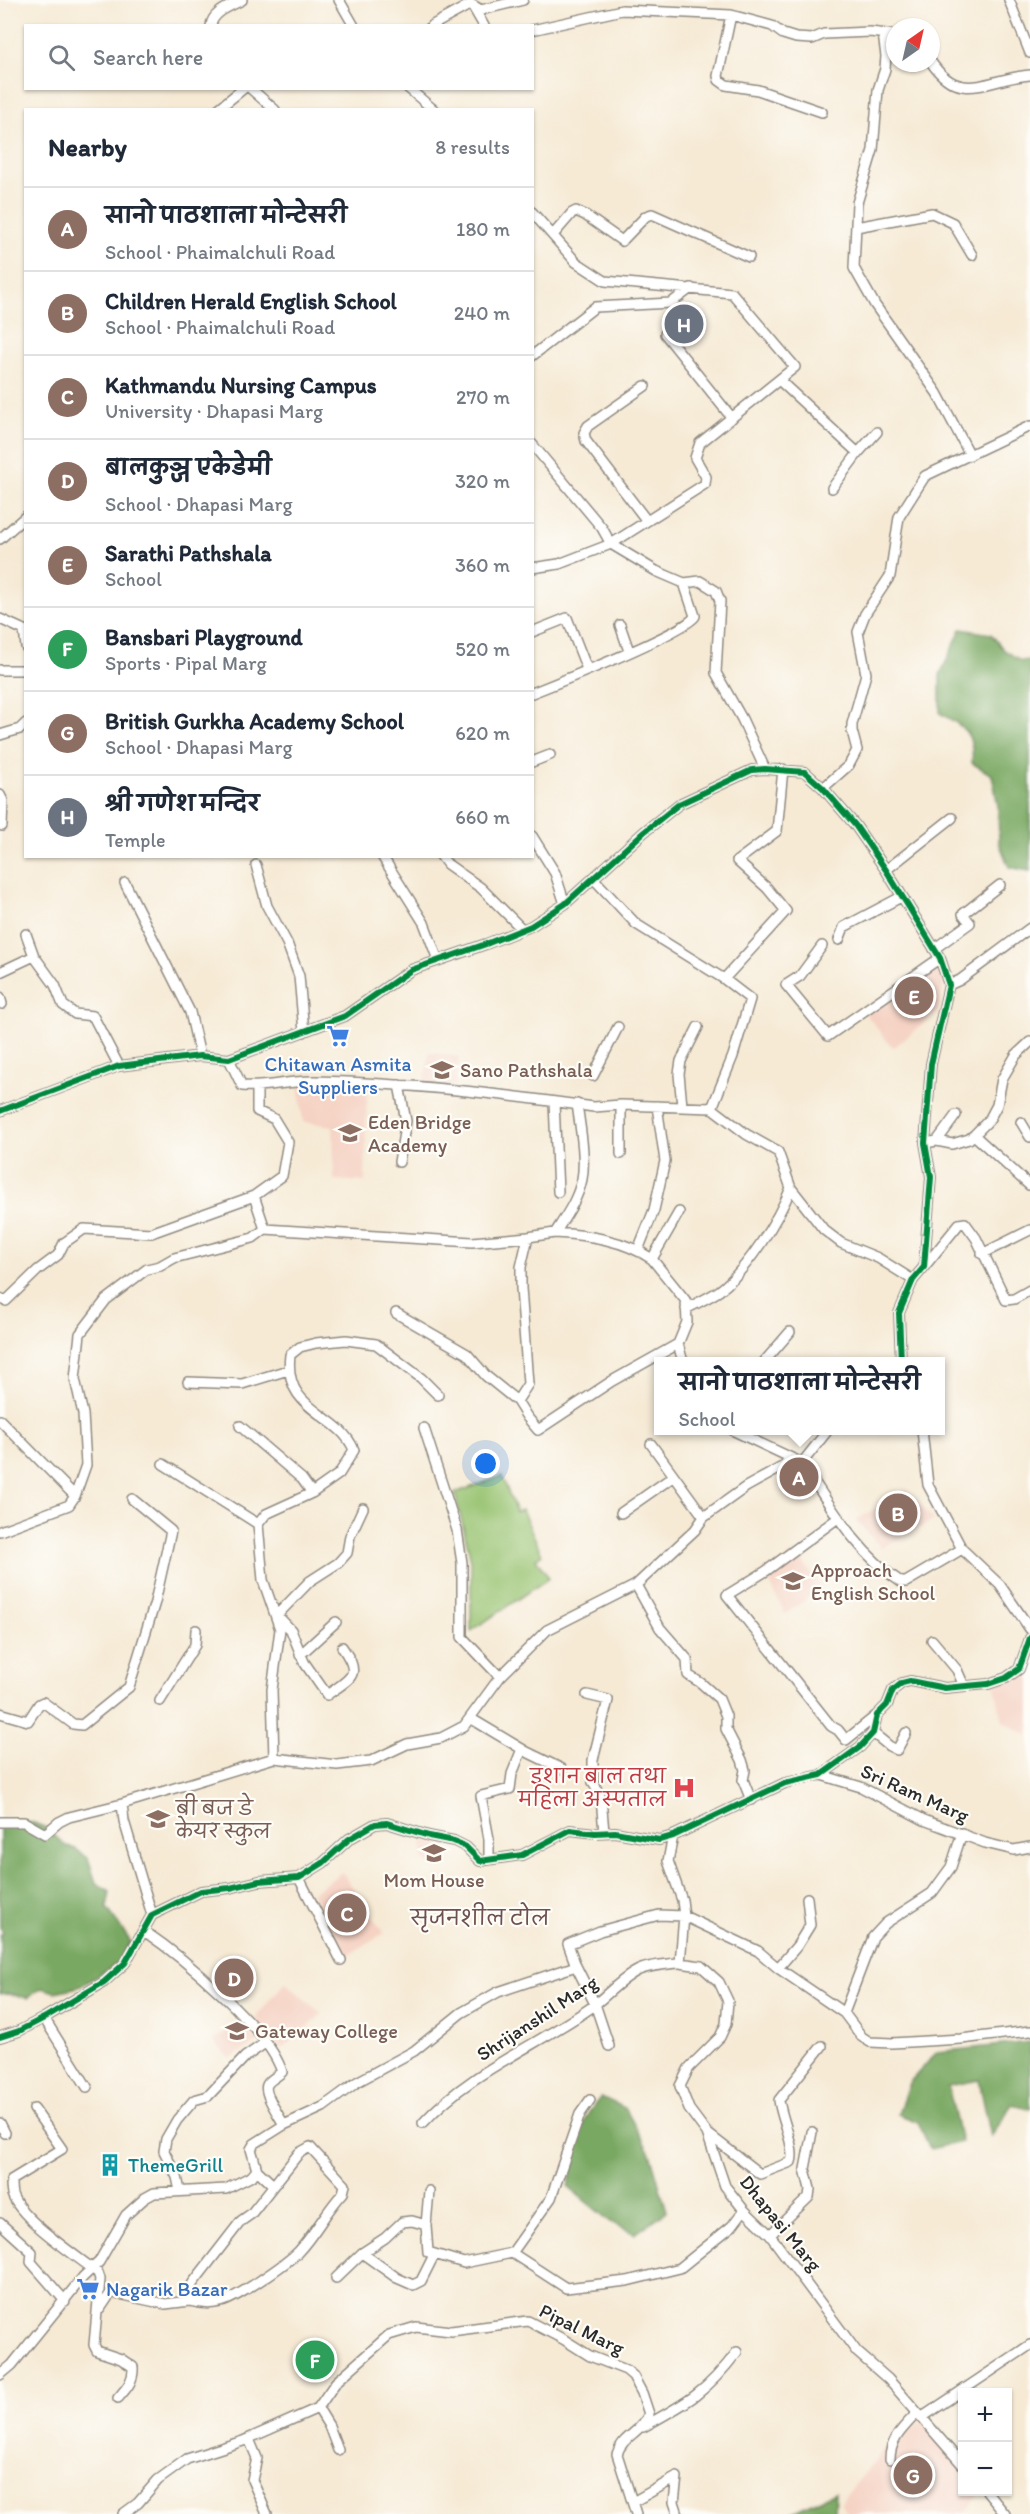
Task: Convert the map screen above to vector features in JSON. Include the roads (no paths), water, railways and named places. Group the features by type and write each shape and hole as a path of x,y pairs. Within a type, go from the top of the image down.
{"street":[{"path":"211,24 217,14 242,0"},
{"path":"339,0 353,24"},
{"path":"470,2 481,10 523,0"},
{"path":"1008,0 1030,53"},
{"path":"434,24 470,2"},
{"path":"470,2 483,24"},
{"path":"534,30 622,10 730,15 772,26 783,34 796,38 812,39 824,34 886,34"},
{"path":"730,15 719,80 726,84 758,90 822,112"},
{"path":"883,34 885,69 878,90 873,150 857,203 854,268 858,279 937,393 969,455"},
{"path":"940,71 951,83 965,88 1011,76 1030,75"},
{"path":"219,108 242,90"},
{"path":"252,90 273,108"},
{"path":"410,90 432,108"},
{"path":"553,235 576,211 622,241 646,216 652,214 749,257"},
{"path":"856,227 932,213 953,223 972,255"},
{"path":"534,214 576,262 605,281 732,293 795,367 700,443 695,458 706,477 705,484 611,544 559,564 534,568"},
{"path":"534,354 595,307 671,303 691,288"},
{"path":"665,334 732,418"},
{"path":"779,380 858,453"},
{"path":"645,386 588,426 584,433 586,441 647,521"},
{"path":"823,788 849,765 856,750 852,724 866,674 858,632 865,614 890,576 899,516 925,476 1030,426"},
{"path":"832,488 877,432"},
{"path":"534,446 602,528 611,544 656,572 684,583 700,581 716,591 720,602 716,673 742,719 765,769"},
{"path":"0,539 24,518"},
{"path":"534,692 658,640 694,619 693,608 684,583"},
{"path":"534,631 567,618 587,669"},
{"path":"0,619 24,628"},
{"path":"620,625 629,651"},
{"path":"0,670 24,670"},
{"path":"0,735 20,729 24,725"},
{"path":"534,761 550,754"},
{"path":"724,979 786,911 767,888 737,861 777,831 783,769"},
{"path":"0,1111 118,1066 200,1056 229,1059 345,1016 403,974 531,926 565,904 644,832 680,804 752,770 783,769 805,772 823,788 855,825 886,870 940,958 949,985 931,1064 925,1143 931,1177 924,1267"},
{"path":"0,795 3,801 2,826"},
{"path":"886,870 952,819"},
{"path":"534,839 555,873 565,904"},
{"path":"383,858 423,923 438,960"},
{"path":"442,858 447,864 481,888 521,928"},
{"path":"256,865 267,906 287,943 299,976 304,1032"},
{"path":"593,878 636,924 724,979 750,999 733,1056 712,1108"},
{"path":"125,883 190,1012 200,1056"},
{"path":"934,949 970,923 963,914 1000,885"},
{"path":"839,940 844,927 901,897"},
{"path":"949,985 960,980 1030,928"},
{"path":"26,934 34,956 55,984 63,1005 75,1014 93,1016 118,1066"},
{"path":"822,946 800,976 786,985 828,1036 940,958"},
{"path":"0,972 34,956"},
{"path":"593,1076 618,1027"},
{"path":"682,1106 679,1074 681,1061 698,1027"},
{"path":"925,1143 937,1141 952,1144 969,1139 974,1135 989,1120 997,1105 1002,1079 1016,1055 1030,1042"},
{"path":"229,1059 243,1086 257,1087 293,1081 399,1085 594,1107 621,1105 712,1108 746,1134 778,1152 790,1188 807,1211 841,1243 878,1258 913,1280"},
{"path":"399,1085 405,1121 399,1162"},
{"path":"0,1298 6,1301 38,1270 58,1255 64,1243 84,1229 151,1233 254,1196 282,1176 288,1142 274,1119 257,1111 257,1087"},
{"path":"554,1102 558,1192"},
{"path":"555,1233 573,1205 582,1178 581,1132 576,1104"},
{"path":"621,1105 621,1154"},
{"path":"638,1250 654,1210 665,1161 657,1106"},
{"path":"937,1141 956,1115"},
{"path":"1021,1122 1030,1137"},
{"path":"974,1135 1029,1185"},
{"path":"686,1309 720,1290 735,1275 780,1215 790,1188"},
{"path":"254,1196 265,1229"},
{"path":"652,1259 678,1212"},
{"path":"902,1357 899,1313 913,1280 959,1224 965,1224 971,1230 1006,1300 1014,1299 1030,1290"},
{"path":"0,1531 69,1505 75,1496 86,1465 83,1414 75,1378 80,1334 106,1300 147,1269 160,1266 174,1258 253,1238 265,1229 472,1242 555,1233 584,1235 638,1250 652,1259 686,1301 687,1322 678,1344 682,1357"},
{"path":"982,1254 1030,1230"},
{"path":"517,1401 528,1384 521,1267 528,1237"},
{"path":"396,1313 467,1354 486,1376 517,1401 526,1417 538,1430 612,1381 654,1357"},
{"path":"768,1357 790,1332"},
{"path":"274,1758 272,1690 280,1640 277,1615 264,1580 258,1524 266,1514 312,1493 339,1474 354,1450 350,1440 311,1408 291,1385 288,1370 290,1355 300,1347 346,1340 376,1344 421,1378 438,1395"},
{"path":"655,1357 678,1344"},
{"path":"188,1382 242,1384 288,1370"},
{"path":"0,1420 75,1496"},
{"path":"240,1426 302,1479 312,1493"},
{"path":"424,1428 457,1530 462,1563 462,1637 500,1677"},
{"path":"745,1435 802,1463 838,1518 860,1546 901,1582 906,1582 962,1549"},
{"path":"802,1463 825,1435"},
{"path":"922,1435 928,1485 962,1549 1000,1585 1030,1629"},
{"path":"651,1444 704,1517"},
{"path":"0,1822 24,1822 45,1834 69,1817 122,1804 274,1758 338,1765 371,1761 407,1744 441,1738 464,1726 500,1677 547,1630 636,1585 695,1530 704,1517 746,1487 784,1466 789,1458"},
{"path":"163,1464 258,1524"},
{"path":"621,1513 674,1476"},
{"path":"0,1713 28,1721 39,1704 43,1702 73,1724 82,1725 129,1687 155,1602 171,1531 132,1499"},
{"path":"277,1615 310,1581 338,1563 347,1552 350,1536 363,1508"},
{"path":"838,1518 766,1571 727,1595 831,1726 838,1730 846,1740 887,1705 892,1690 902,1683 910,1681 945,1688 988,1684 1006,1678 1019,1670 1030,1638"},
{"path":"636,1585 660,1628 687,1659 688,1675 719,1699 726,1716 726,1729 745,1770 743,1779 751,1800"},
{"path":"277,1615 291,1630 300,1655 327,1695 352,1677 354,1672 352,1662 342,1647"},
{"path":"300,1655 336,1622"},
{"path":"160,1701 195,1645 196,1630"},
{"path":"932,1640 957,1670 964,1686"},
{"path":"587,1695 608,1700 593,1760 593,1782 601,1798 604,1832"},
{"path":"0,2037 19,2031 104,1983 125,1963 152,1915 201,1891 230,1888 259,1881 299,1878 323,1863 349,1839 375,1824 387,1823 429,1836 454,1840 466,1847 480,1861 522,1855 570,1830 595,1833 615,1832 659,1840 673,1836 785,1783 821,1775 860,1747 873,1733 877,1714"},
{"path":"470,1718 522,1749 562,1769"},
{"path":"873,1733 897,1750 906,1733"},
{"path":"489,1858 489,1839 481,1796 510,1789 512,1774 522,1749"},
{"name":"Sri Ram Marg","path":"821,1775 861,1787 924,1820 1005,1849 1030,1847"},
{"path":"122,1804 124,1821 152,1915"},
{"path":"844,2013 873,1937 886,1923 932,1893 951,1867 962,1833"},
{"path":"673,1836 668,1861 682,1900 684,1916 680,1963"},
{"path":"299,1878 342,1960"},
{"path":"778,1968 797,1946 810,1925 807,1898"},
{"path":"609,2046 595,2004 568,1944 600,1931 659,1915 684,1916 758,1951 778,1968 844,2013 862,2037 870,2042 961,2039 1030,2031"},
{"path":"144,1931 172,1950 216,1989 265,2043 282,2072 267,2083 266,2087 284,2125"},
{"name":"Shrijanshil Marg","path":"423,2123 436,2109 483,2075 595,2004 626,1978 640,1970 680,1963"},
{"name":"Dhapasi Marg","path":"680,1963 701,1966 719,1982 728,2001 726,2025 720,2037 684,2073 680,2086 689,2109 707,2133 725,2186 744,2210 770,2235 857,2352 888,2379 958,2458"},
{"path":"273,2185 257,2170 251,2149 254,2144 284,2125 323,2107 357,2082 414,2051 460,2013 498,1992 576,1966"},
{"path":"44,2018 87,2087"},
{"path":"180,2191 177,2177 164,2151 166,2139 177,2120 194,2100 208,2096 245,2057 265,2043"},
{"path":"707,2133 760,2174 791,2162 794,2155 780,2113 779,2100 822,2046"},
{"path":"429,2191 426,2225 428,2252 464,2263 512,2253 551,2198 580,2114 590,2100"},
{"path":"0,2180 11,2180 62,2149 34,2109"},
{"path":"0,2123 5,2133"},
{"path":"770,2235 809,2196 810,2189 805,2169 812,2132"},
{"path":"97,2318 102,2303 110,2294 165,2304 190,2301 202,2305 224,2302 283,2265 307,2241 343,2193 345,2186 310,2146 299,2153 193,2283 189,2290 190,2301"},
{"path":"0,2375 12,2365 83,2277 93,2269 114,2240 121,2223 134,2207 154,2193 226,2189 252,2176 257,2170"},
{"path":"11,2180 12,2195 28,2216 57,2243 93,2269 100,2279 94,2345 97,2351 121,2359 133,2367 134,2375 130,2384 118,2398"},
{"path":"512,2253 566,2288 627,2281 680,2268 732,2226 744,2210"},
{"path":"336,2278 362,2253 385,2238 402,2222 412,2221 426,2225"},
{"path":"0,2223 32,2252 31,2262 65,2301"},
{"path":"362,2253 397,2278 413,2285 421,2281 434,2255"},
{"name":"Pipal Marg","path":"318,2408 336,2382 389,2335 416,2327 451,2331 528,2321 590,2356 626,2370 633,2376 649,2414 643,2427"},
{"path":"890,2459 890,2450 897,2435 919,2415 1030,2345"},
{"path":"636,2514 617,2454 620,2444 643,2427 698,2396 717,2379 737,2352"},
{"path":"123,2514 138,2503 158,2480 187,2459 246,2440 318,2408 329,2426 338,2450"},
{"path":"246,2440 257,2458 252,2480 267,2514"},
{"path":"633,2502 677,2477 675,2502 678,2514"},
{"path":"990,2496 1005,2514"}],"place":[{"name":"श्री गणेश मन्दिर","path":"684,324"},
{"name":"Sarathi Pathshala","path":"914,996"},
{"name":"Chitawan Asmita Suppliers","path":"338,1036"},
{"name":"Sano Pathshala","path":"442,1070"},
{"name":"Eden Bridge Academy","path":"350,1133"},
{"name":"सानो पाठशाला मोन्टेसरी","path":"799,1477"},
{"name":"Children Herald English School","path":"898,1513"},
{"name":"Approach English School","path":"793,1581"},
{"name":"इशान बाल तथा महिला अस्पताल","path":"684,1788"},
{"name":"बी बज डे केयर स्कुल","path":"158,1819"},
{"name":"Mom House","path":"434,1853"},
{"name":"Kathmandu Nursing Campus","path":"347,1913"},
{"name":"बालकुञ्ज एकेडेमी","path":"234,1978"},
{"name":"Gateway College","path":"237,2031"},
{"name":"ThemeGrill","path":"110,2165"},
{"name":"Nagarik Bazar","path":"88,2289"},
{"name":"Bansbari Playground","path":"315,2360"},
{"name":"British Gurkha Academy School","path":"913,2475"}],"district":[{"name":"सृजनशील टोल","path":"480,1918"}]}
